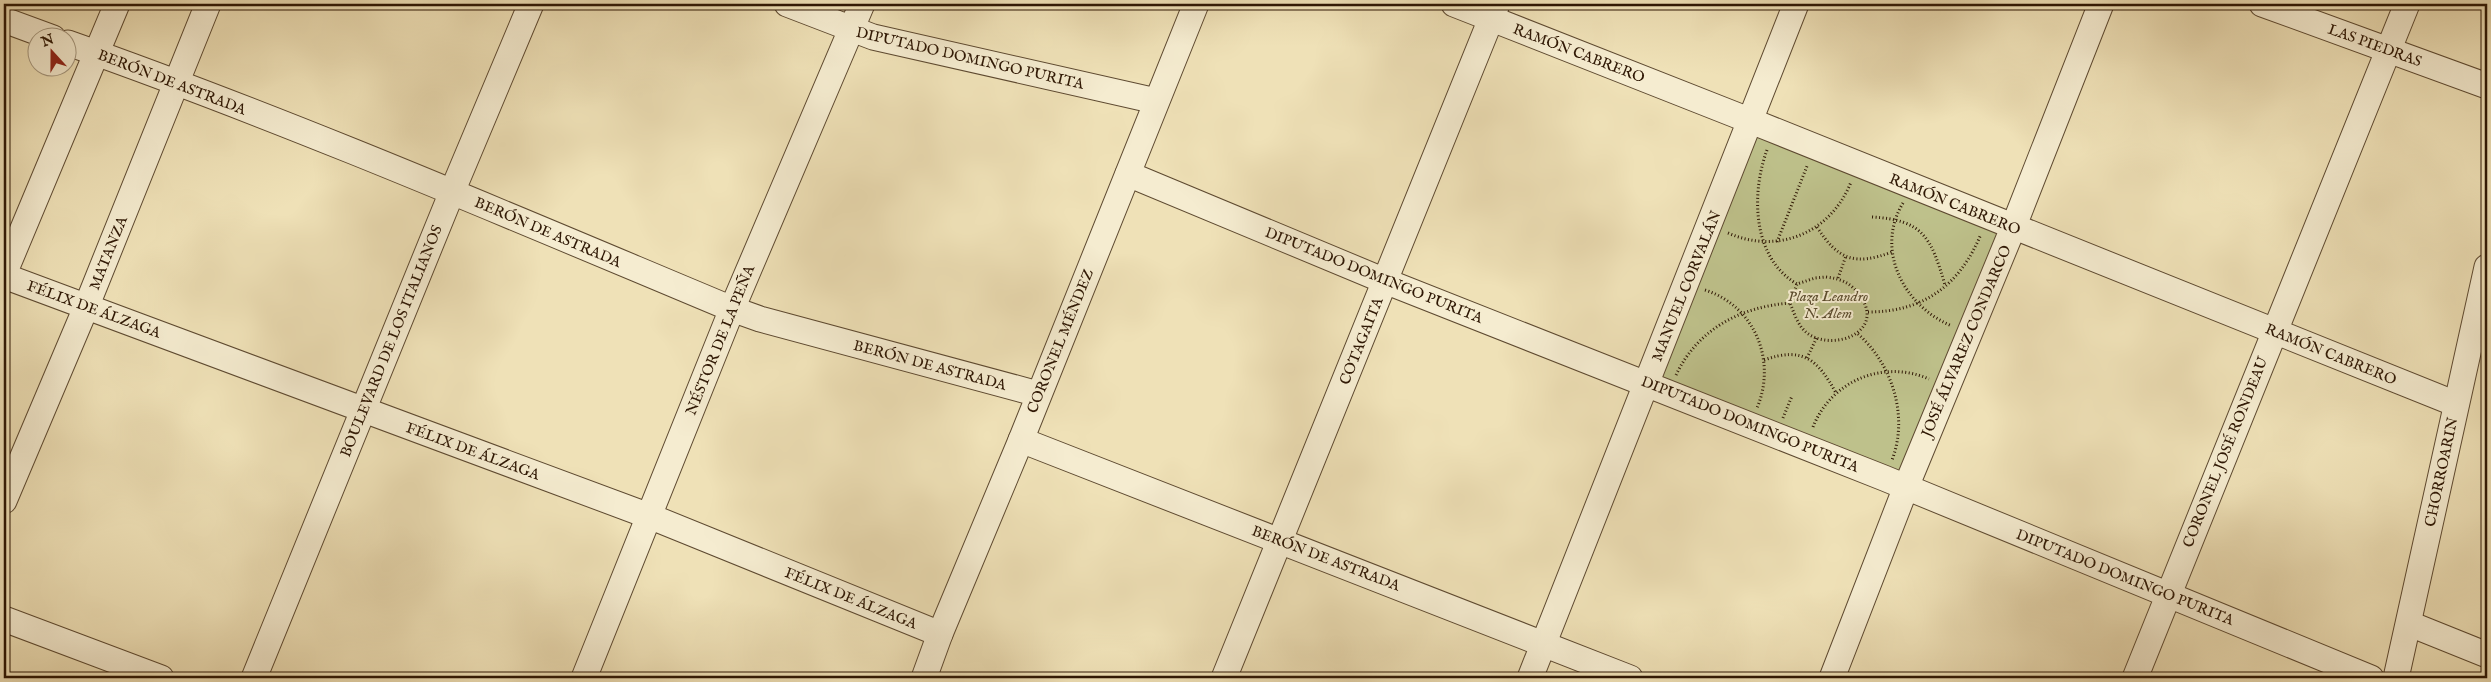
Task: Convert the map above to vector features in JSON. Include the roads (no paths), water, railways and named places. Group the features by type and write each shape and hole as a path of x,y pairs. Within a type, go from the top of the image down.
{"street":[{"path":"4,275 117,4"},
{"name":"MATANZA","path":"4,501 87,305 208,4"},
{"name":"BOULEVARD DE LOS ITALIANOS","path":"254,678 452,192 531,4"},
{"name":"DIPUTADO DOMINGO PURITA","path":"787,4 873,37 1156,101"},
{"name":"NÉSTOR DE LA PEÑA","path":"584,678 732,309 862,4"},
{"name":"CORONEL MÉNDEZ","path":"924,678 940,634 1021,440 1196,4"},
{"name":"RAMÓN CABRERO","path":"1454,4 1494,11 1814,148 1914,186 2013,228 2456,404"},
{"name":"MANUEL CORVALÁN","path":"1530,678 1648,383 1685,284 1752,121 1796,4"},
{"name":"JOSÉ ÁLVAREZ CONDARCO","path":"1832,678 1895,483 1945,390 2013,228 2101,4"},
{"name":"LAS PIEDRAS","path":"2262,4 2487,86"},
{"name":"CORONEL JOSÉ RONDEAU","path":"2134,678 2407,4"},
{"name":"COTAGAITA","path":"1224,678 1494,11"},
{"path":"4,20 28,29"},
{"name":"BERÓN DE ASTRADA","path":"78,46 452,192 732,309 760,319 1038,394"},
{"name":"DIPUTADO DOMINGO PURITA","path":"1128,174 1385,281 1674,393 2371,678"},
{"name":"CHORROARIN","path":"2396,678 2410,624 2487,266"},
{"name":"FÉLIX DE ÁLZAGA","path":"4,275 363,411 649,516 940,634"},
{"name":"BERÓN DE ASTRADA","path":"1021,440 1545,643 1630,678"},
{"path":"4,619 161,678"},
{"path":"2410,624 2487,655"}],"park label":[{"name":"Plaza Leandro N. Alem","path":"1828,304"}]}
